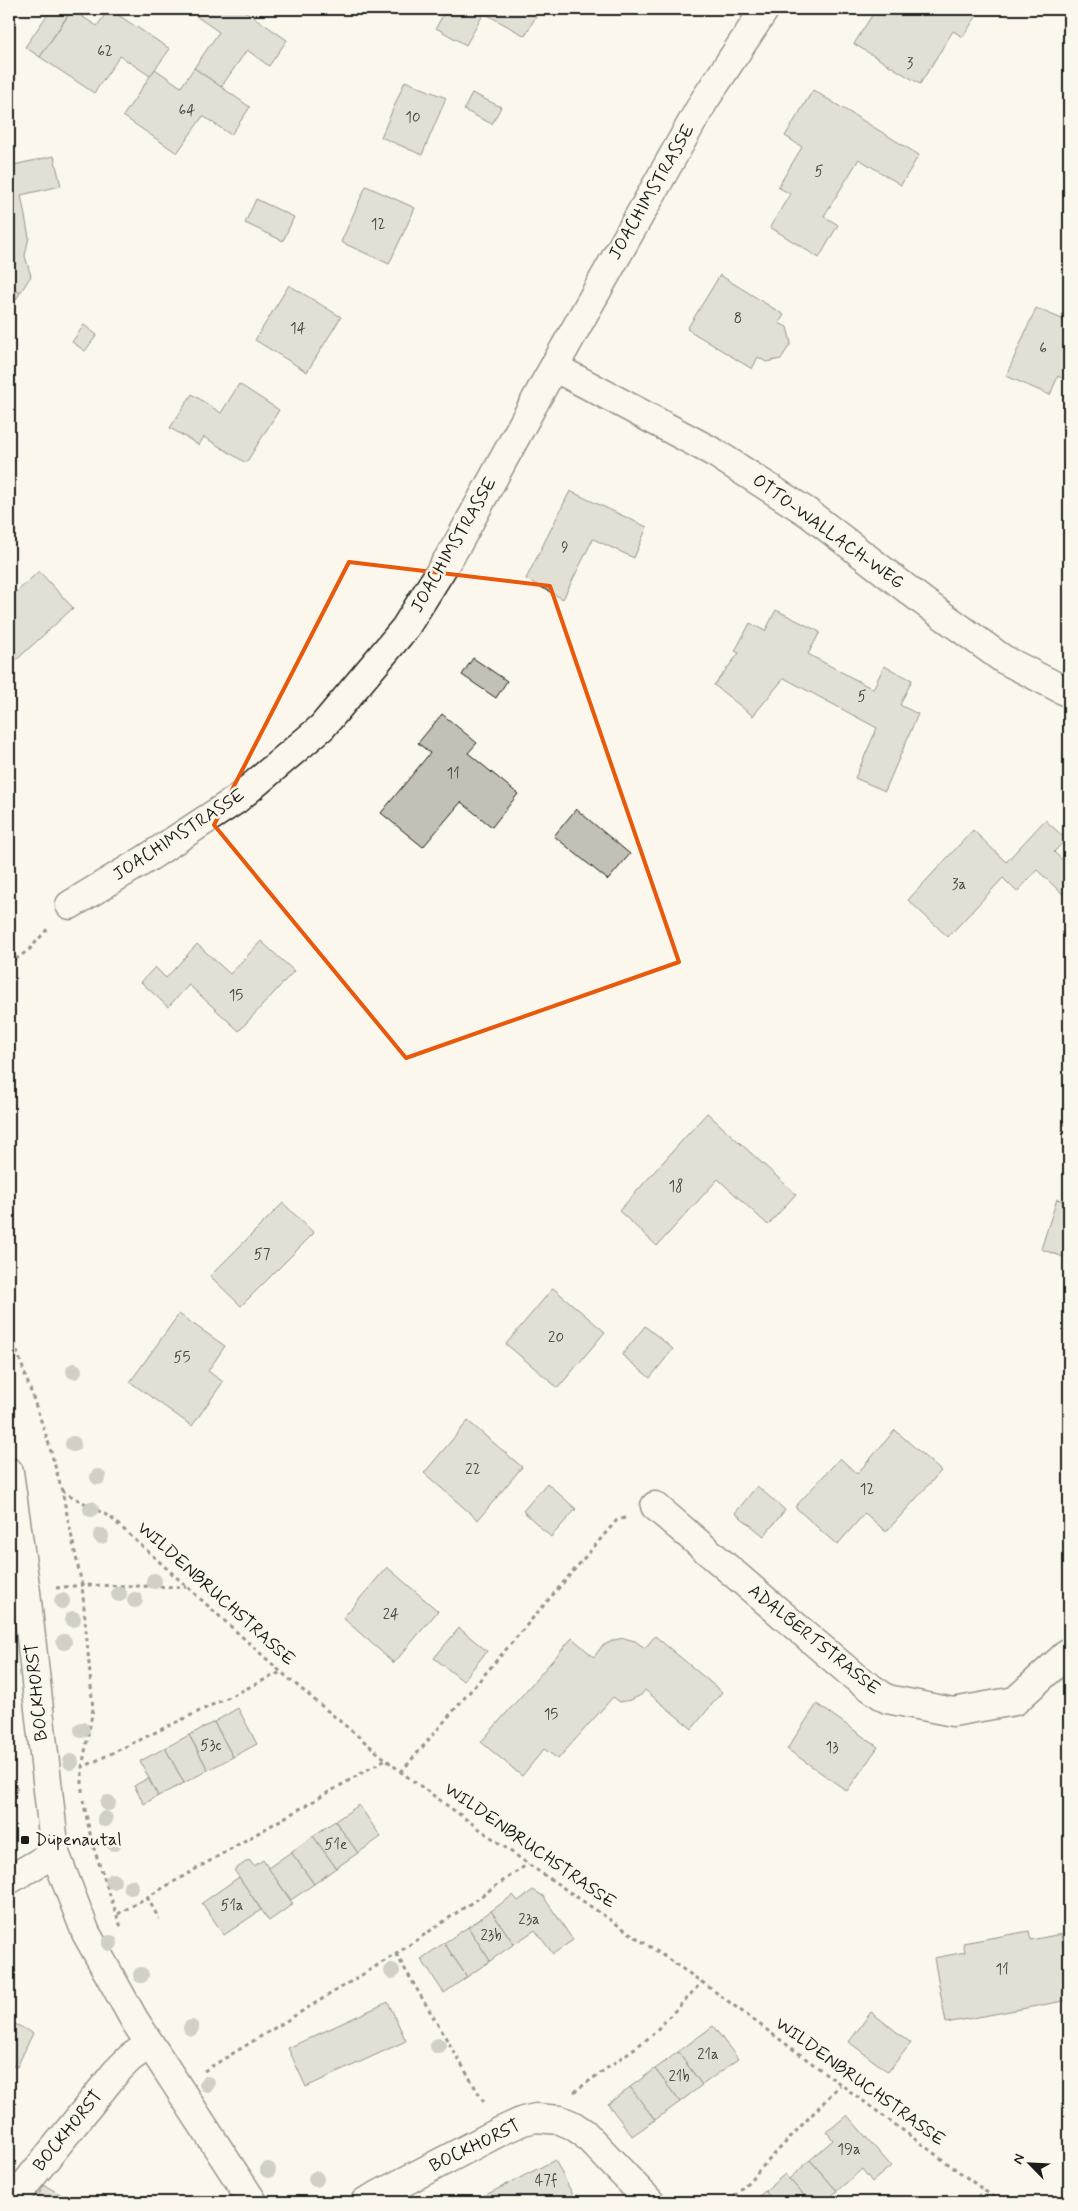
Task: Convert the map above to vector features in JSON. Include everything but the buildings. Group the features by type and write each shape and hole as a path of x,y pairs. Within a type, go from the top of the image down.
{"street":[{"name":"JOACHIMSTRASSE","path":"70,905 146,859 236,800 322,727 405,628 458,543 554,367 704,101 764,9"},
{"name":"OTTO-WALLACH-WEG","path":"554,367 724,458 806,512 924,602 1003,659 1069,693"},
{"name":"BOCKHORST","path":"9,1472 19,1575 55,1853 86,1933 135,2021 253,2202"},
{"name":"ADALBERTSTRASSE","path":"655,1506 855,1678 887,1699 953,1712 1015,1701 1069,1652"},
{"path":"9,1880 55,1853"},
{"name":"BOCKHORST","path":"11,2202 116,2072 130,2058 150,2044"},
{"name":"BOCKHORST","path":"365,2202 501,2131 523,2121 549,2118 560,2120 584,2133 650,2202"}],"path":[{"path":"9,964 30,949 70,905"},
{"path":"9,1328 48,1441 62,1491 82,1585 93,1709 82,1768 82,1796 92,1843 123,1931"},
{"name":"WILDENBRUCHSTRASSE","path":"62,1491 110,1517 281,1672 401,1772 528,1864 702,1982 1000,2202"},
{"path":"401,1772 616,1521 655,1506"},
{"path":"19,1575 82,1585 188,1588"},
{"path":"45,1771 82,1768 281,1672"},
{"path":"118,1914 386,1759"},
{"path":"197,2075 396,1954 528,1864"},
{"path":"147,1897 159,1919"},
{"path":"396,1954 488,2108"},
{"path":"570,2095 650,2037 702,1982"},
{"path":"728,2202 840,2085"},
{"path":"972,2202 984,2190"}],"highlighted area":[{"path":"349,562 550,586 679,962 406,1058 214,825"}],"waterway":[{"path":"9,1787 13,1788"}],"place":[{"name":"Düpenautal","path":"25,1840"}]}
